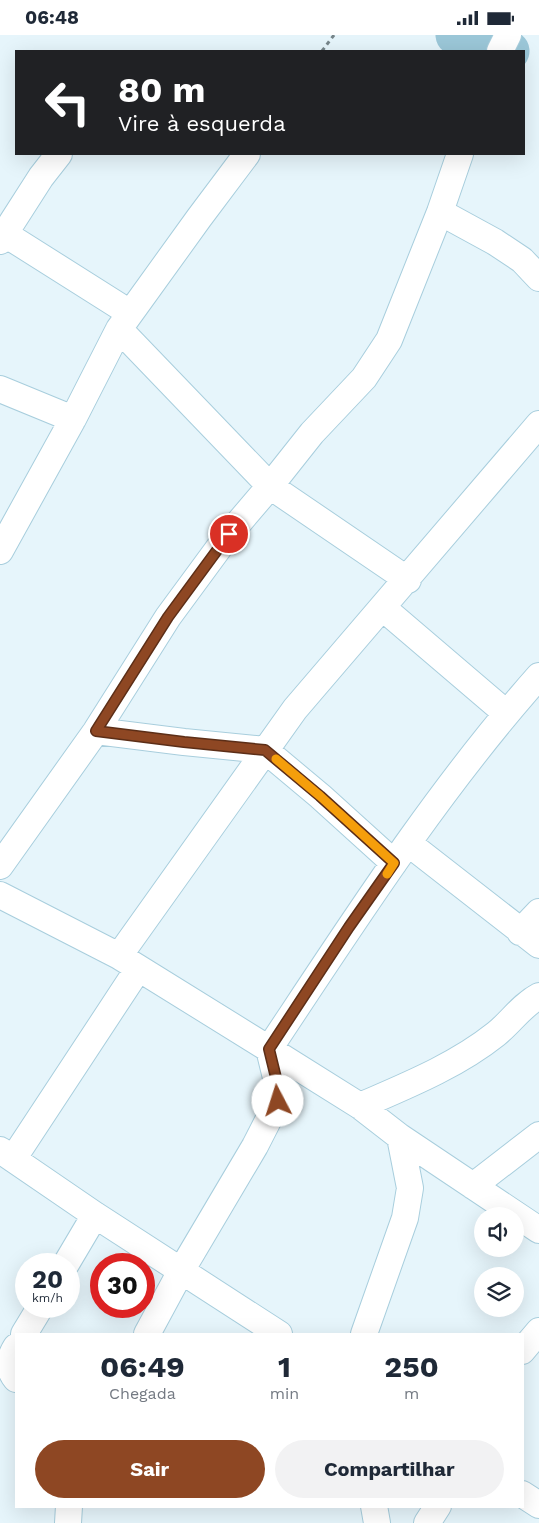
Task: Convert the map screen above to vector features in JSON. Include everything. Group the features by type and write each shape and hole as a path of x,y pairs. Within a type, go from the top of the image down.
{"street":[{"path":"500,50 508,35"},
{"path":"58,155 41,177 3,237 125,321 270,486 408,579"},
{"path":"0,551 125,321 246,155"},
{"path":"0,866 96,731 168,617 229,534 312,433 364,378 389,340 440,212 460,155"},
{"path":"440,212 495,242 522,260 539,278"},
{"path":"0,389 73,419"},
{"path":"277,1333 95,1215 6,1154 265,750 295,709 539,425"},
{"path":"383,608 506,713"},
{"path":"148,1333 181,1271 255,1146 278,1101 278,1086 269,1049 349,927 401,853 506,713 539,676"},
{"path":"96,731 265,750 320,796 401,853 530,939 539,912"},
{"path":"0,895 128,962 269,1049 360,1106 400,1137 539,1230"},
{"path":"360,1106 417,1081 464,1055 495,1034 531,1000 539,996"},
{"path":"473,1185 539,1135"},
{"path":"364,1333 405,1218 410,1188 400,1137"},
{"path":"73,1253 95,1215"},
{"path":"25,1333 34,1318"},
{"path":"524,1349 539,1331"},
{"path":"15,1349 11,1355 10,1366 15,1377"},
{"path":"524,1496 539,1505"},
{"path":"68,1523 69,1508"},
{"path":"374,1508 377,1523"},
{"path":"427,1523 437,1508"}],"path":[{"path":"323,50 334,35"}],"waterway":[{"path":"456,35 506,50"}],"slow traffic":[{"path":"276,759 394,863 387,874"}],"route":[{"path":"229,534 168,617 96,731 265,750 320,796 394,863 349,927 269,1049 278,1086 278,1101"}]}
